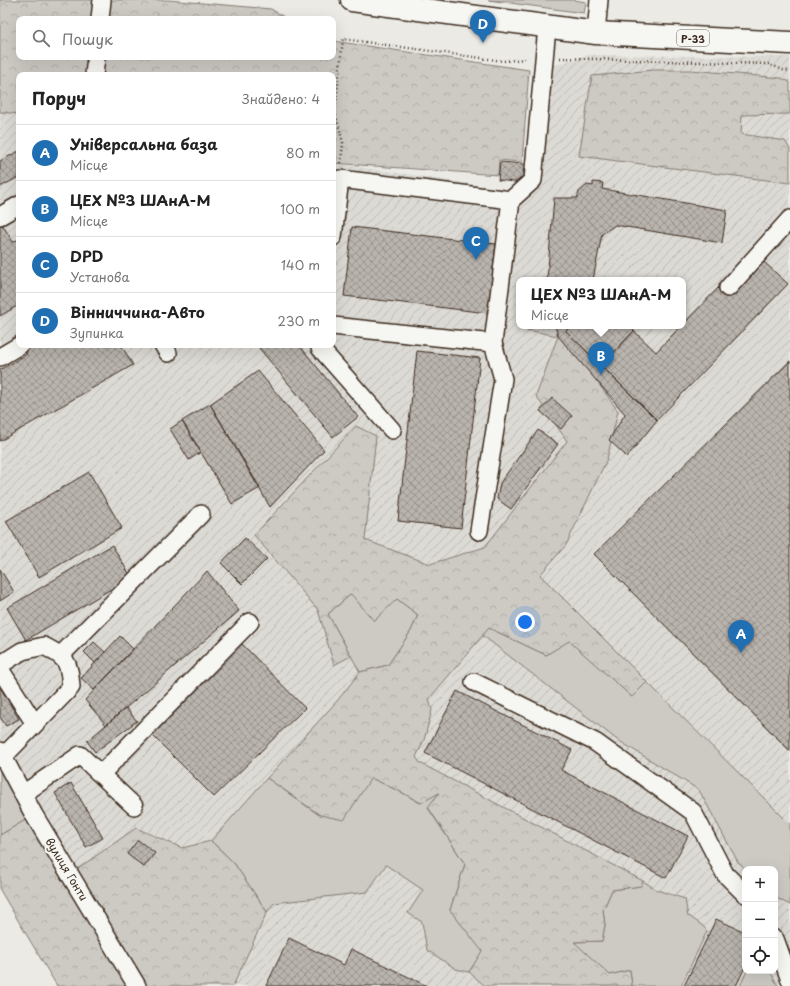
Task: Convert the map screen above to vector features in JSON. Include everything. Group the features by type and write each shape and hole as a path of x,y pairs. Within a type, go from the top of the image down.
{"main road":[{"name":"Р-33","path":"352,0 377,2 596,33 788,39"}],"street":[{"path":"100,16 102,0"},
{"path":"596,33 599,0"},
{"path":"479,531 503,378 493,343 511,200 533,180 547,27"},
{"path":"94,72 96,60"},
{"path":"336,212 340,179 511,200"},
{"path":"0,216 16,207"},
{"path":"728,288 790,219"},
{"path":"336,326 493,343"},
{"path":"0,357 16,347"},
{"path":"320,348 392,430"},
{"path":"61,655 201,514"},
{"path":"100,774 250,622"},
{"path":"0,665 22,651 44,646 61,655 70,668 71,687 35,724 1,754"},
{"path":"0,669 35,724"},
{"path":"474,682 595,742 693,812 726,874 742,891"},
{"name":"вулиця Гонти","path":"1,754 23,794 137,986"},
{"path":"23,794 80,755 134,806"},
{"path":"778,947 790,980"}],"path":[{"path":"340,179 343,143 336,112 343,39 503,61 544,57 769,64 783,70 790,71"}],"shaded area":[{"path":"588,55 790,57 790,986 137,986 0,751 0,112 16,114 16,348 336,348 336,163 522,192 548,67"}],"green space":[{"path":"0,0 168,0 271,9 282,16 16,16 16,60 336,60 336,41 529,70 522,162 499,160 498,175 336,163 336,72 16,72 16,114 0,112"},
{"path":"488,0 574,0 586,2 584,13"},
{"path":"653,70 691,70 781,78 790,82 790,114 742,115 741,134 785,141 790,149 790,183 579,156 592,76"},
{"path":"560,329 618,411 607,459 566,545 540,575 647,682 632,697 569,641 546,655 489,628 429,699 432,710 424,740 416,757 420,763 643,881 641,886 612,890 603,910 605,925 602,941 574,942 610,975 630,970 632,986 485,986 469,972 482,951 450,910 465,864 428,807 439,793 421,803 371,778 344,820 320,815 267,778 337,701 360,672 388,665 411,631 418,615 397,599 374,621 351,594 328,614 351,656 334,665 318,610 254,535 356,426 376,436 365,540 430,564 485,547 567,441 536,396 558,336 527,330"},
{"path":"351,594 397,599 418,615 411,631 388,665 360,672 328,614"},
{"path":"489,628 546,655 569,640 632,697 647,682 790,824 790,905 778,899 778,866 743,866 738,862 699,790 616,739 482,635"},
{"path":"0,751 34,815 0,835"},
{"path":"267,778 319,815 371,778 420,803 440,792 428,808 465,864 450,910 483,951 469,972 456,969 427,950 422,922 408,913 423,890 386,865 367,892 274,903 267,912 234,863 211,841"},
{"path":"34,815 70,874 136,828 182,848 211,841 234,863 267,912 233,986 57,986 0,890 0,835"},
{"path":"643,881 657,890 685,899 688,917 689,916 703,926 707,931 681,986 632,986 630,970 610,975 573,942 602,941 605,925 603,910 612,890 640,886"},
{"path":"746,974 772,974 778,986 740,986"}],"building":[{"path":"16,153 16,179 0,187 0,161"},
{"path":"500,162 524,164 522,183 498,180"},
{"path":"593,182 603,183 602,189 727,210 722,243 615,225 602,234 594,277 547,277 554,198 577,198 579,192 587,185 593,186"},
{"path":"2,224 13,242 16,240 16,307 0,316 0,225"},
{"path":"352,227 496,244 488,313 344,296"},
{"path":"764,262 788,284 657,420 601,366 634,331 656,352 678,329 686,329 686,321 718,288 729,298"},
{"path":"556,329 568,329 566,331 657,420 627,457 609,440 625,414 558,336"},
{"path":"568,329 632,329 634,331 601,366 566,331"},
{"path":"24,348 123,348 133,365 0,441 0,370 27,354"},
{"path":"259,348 301,348 358,417 333,437"},
{"path":"417,351 480,358 461,528 398,521"},
{"path":"790,361 790,751 594,554"},
{"path":"258,371 324,450 270,507 210,404"},
{"path":"552,398 572,416 561,429 540,411"},
{"path":"210,404 260,488 232,504 182,421"},
{"path":"182,421 201,452 189,460 170,429"},
{"path":"538,430 558,444 511,509 497,499 500,483"},
{"path":"89,472 122,528 39,577 6,521"},
{"path":"245,538 267,559 242,584 221,563"},
{"path":"112,545 131,577 26,640 7,608"},
{"path":"0,569 14,592 0,601"},
{"path":"207,571 239,611 106,725 85,700"},
{"path":"120,636 133,649 94,690 81,678"},
{"path":"94,642 105,652 95,663 84,652"},
{"path":"241,643 305,708 214,797 150,733"},
{"path":"0,687 19,719 6,726 0,717"},
{"path":"457,691 572,750 561,770 688,836 666,878 425,753"},
{"path":"126,708 137,721 95,752 87,741"},
{"path":"71,783 103,838 86,847 55,793"},
{"path":"138,840 155,853 144,867 127,854"},
{"path":"716,919 742,931 742,973 736,986 684,986"},
{"path":"289,938 344,965 351,949 427,986 266,986"}],"place":[{"name":"Вінниччина-Авто","path":"483,43"},
{"name":"DPD","path":"476,260"},
{"name":"ЦЕХ №3 ШАнА-М","path":"601,375"},
{"name":"Універсальна база","path":"741,653"}]}
